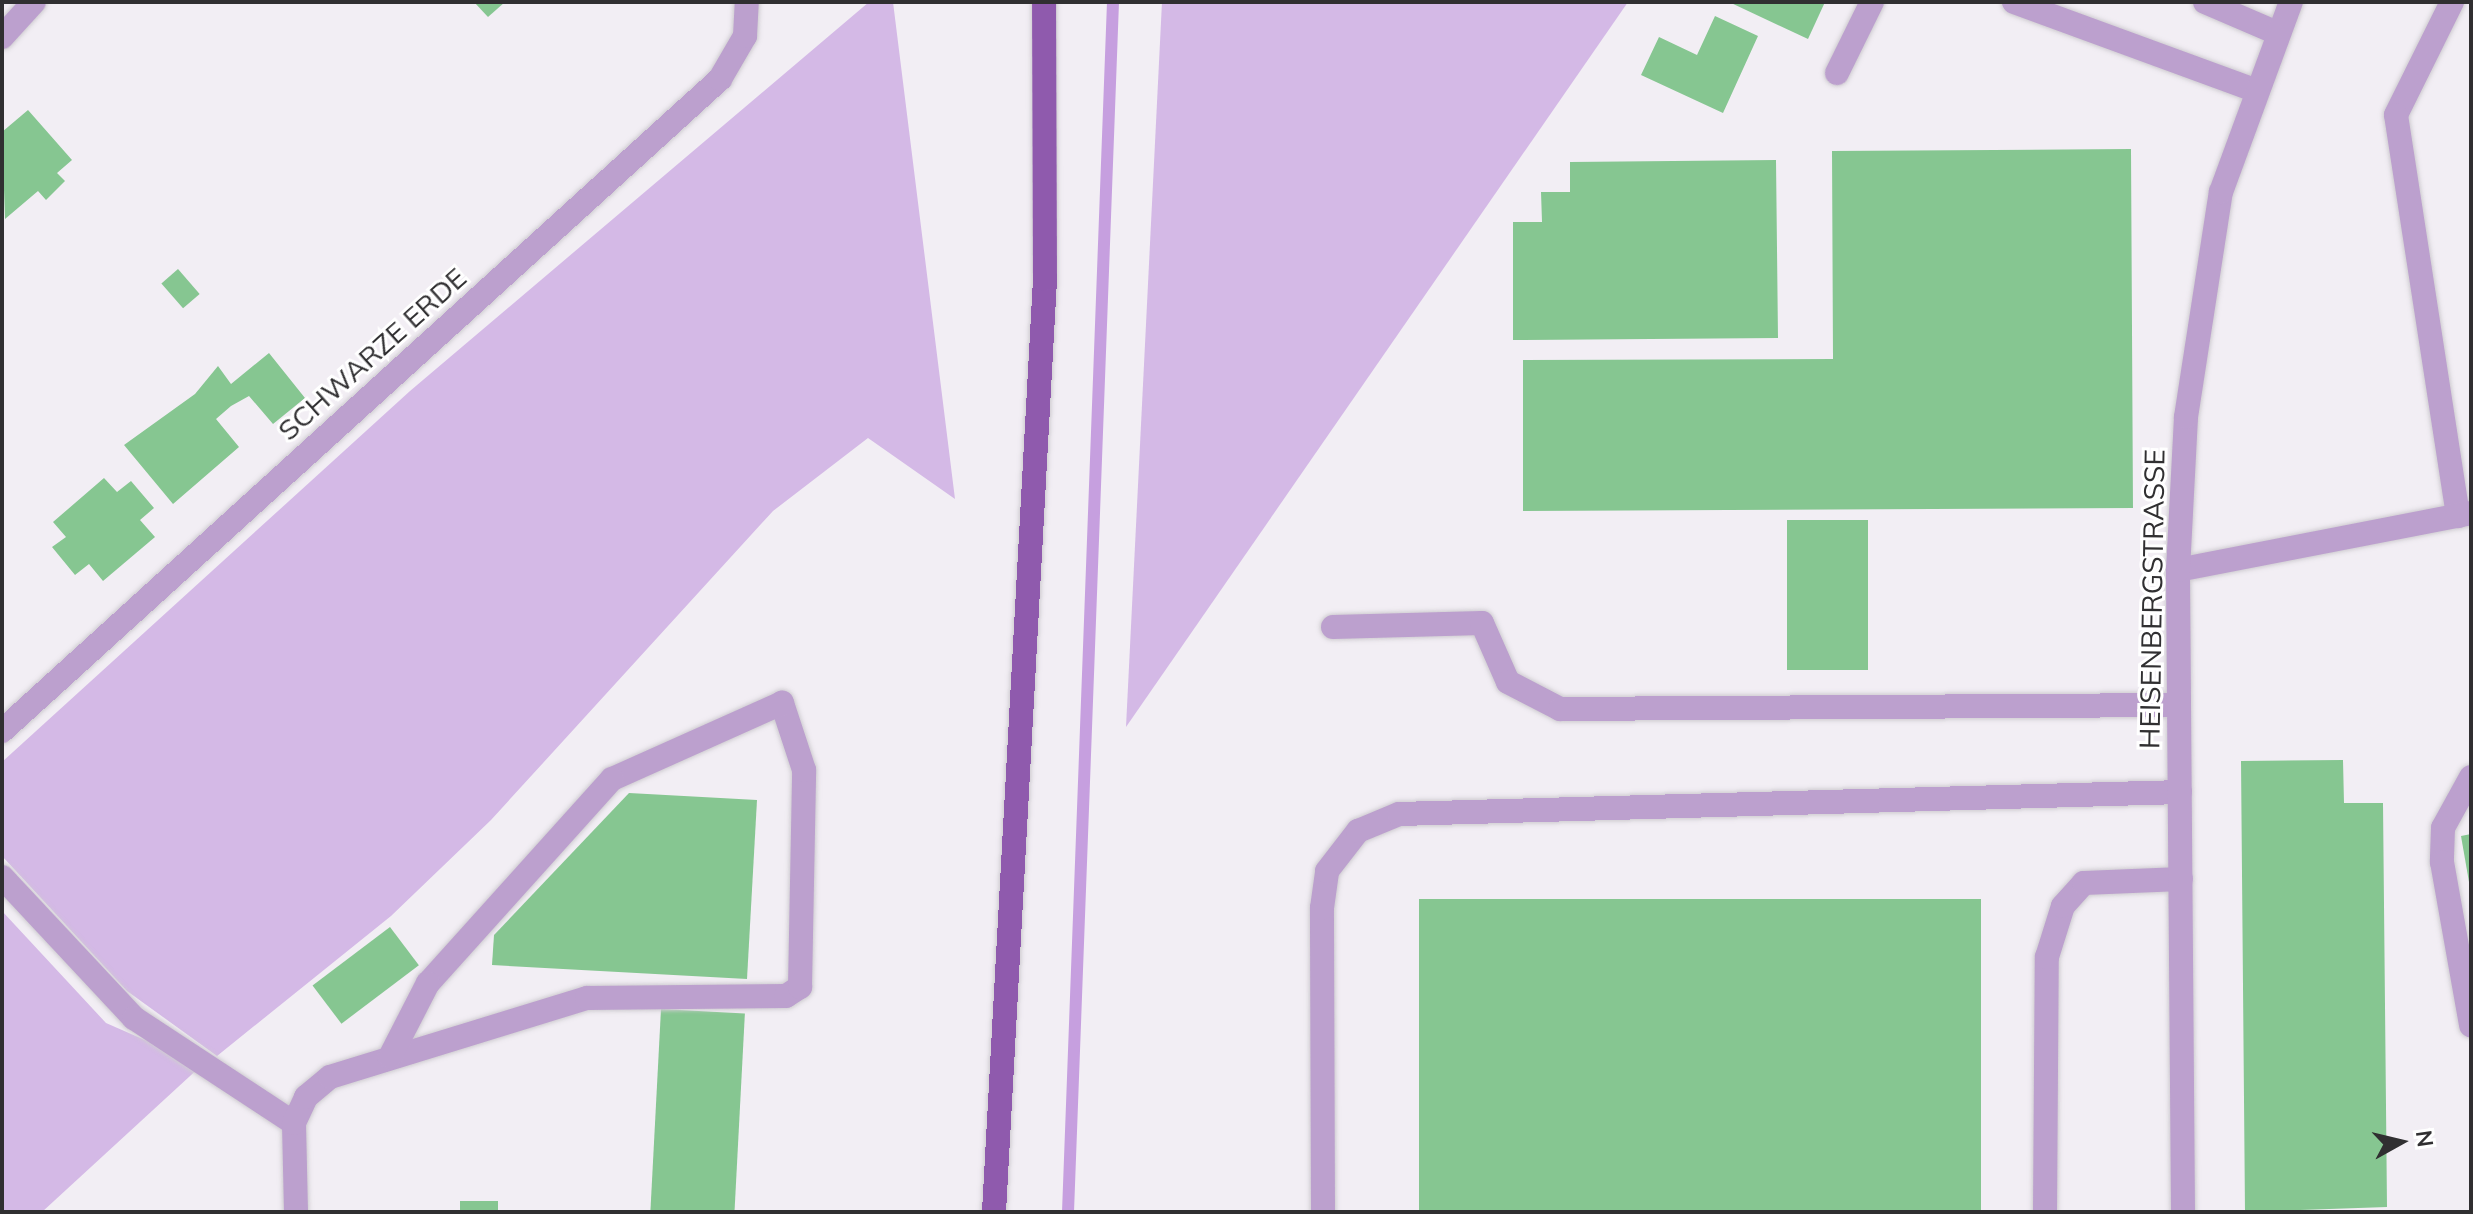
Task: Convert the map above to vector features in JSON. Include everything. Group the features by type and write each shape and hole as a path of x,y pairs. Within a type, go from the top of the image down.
{"main road":[{"path":"994,1212 1045,279 1044,2"}],"street":[{"path":"2,37 34,2"},
{"name":"SCHWARZE ERDE","path":"2,731 720,79 745,36 747,2"},
{"path":"1837,73 1872,2"},
{"path":"2014,2 2254,90"},
{"path":"2205,2 2277,33"},
{"name":"HEISENBERGSTRASSE","path":"2183,1212 2178,570 2203,282 2254,90 2291,2"},
{"path":"2178,570 2464,515 2396,115 2452,2"},
{"path":"1333,627 1482,623 1508,682 1560,709 2178,705"},
{"path":"296,1212 294,1123 306,1097 330,1077 587,998 786,996 800,987 804,770 782,703 612,779 428,983 390,1057"},
{"path":"2471,777 2443,828 2442,862 2471,1025"},
{"path":"1323,1212 1322,908 1327,871 1358,831 1399,814 2180,792"},
{"path":"2,877 134,1018 294,1123"},
{"path":"2045,1212 2047,957 2063,906 2084,883 2181,879"}],"shaded area":[{"path":"869,2 893,2 955,499 868,438 773,511 491,820 391,916 217,1056 127,991 2,856 2,762 410,391"},
{"path":"1162,2 1628,2 1126,727"},
{"path":"2,911 106,1023 202,1065 42,1212 2,1212"}],"building":[{"path":"474,2 505,2 488,17"},
{"path":"1729,2 1825,2 1808,39"},
{"path":"1715,16 1758,36 1723,113 1641,75 1659,37 1697,55"},
{"path":"28,110 72,160 57,173 65,181 46,200 38,191 5,219 2,132"},
{"path":"2131,149 2133,508 1523,511 1523,360 1833,359 1832,151"},
{"path":"1776,160 1778,338 1513,340 1513,222 1542,222 1541,192 1570,192 1570,162"},
{"path":"178,269 200,294 183,308 161,283"},
{"path":"269,353 305,398 273,424 249,396 231,406 216,419 239,447 173,504 124,445 195,394 218,366 231,384"},
{"path":"104,478 117,492 131,481 154,508 140,520 155,537 103,581 89,564 75,575 52,547 66,537 53,522"},
{"path":"1787,520 1868,520 1868,670 1787,670"},
{"path":"2343,760 2344,803 2383,803 2387,1207 2245,1212 2241,761"},
{"path":"629,793 757,800 747,979 492,965 494,935"},
{"path":"2471,834 2471,882 2469,882 2461,836"},
{"path":"1419,899 1981,899 1981,1212 1419,1212"},
{"path":"390,927 419,965 341,1024 313,985"},
{"path":"661,1009 745,1013 734,1212 650,1212"},
{"path":"460,1201 498,1201 498,1212 460,1212"}],"waterway":[{"path":"1068,1212 1113,2"}]}
